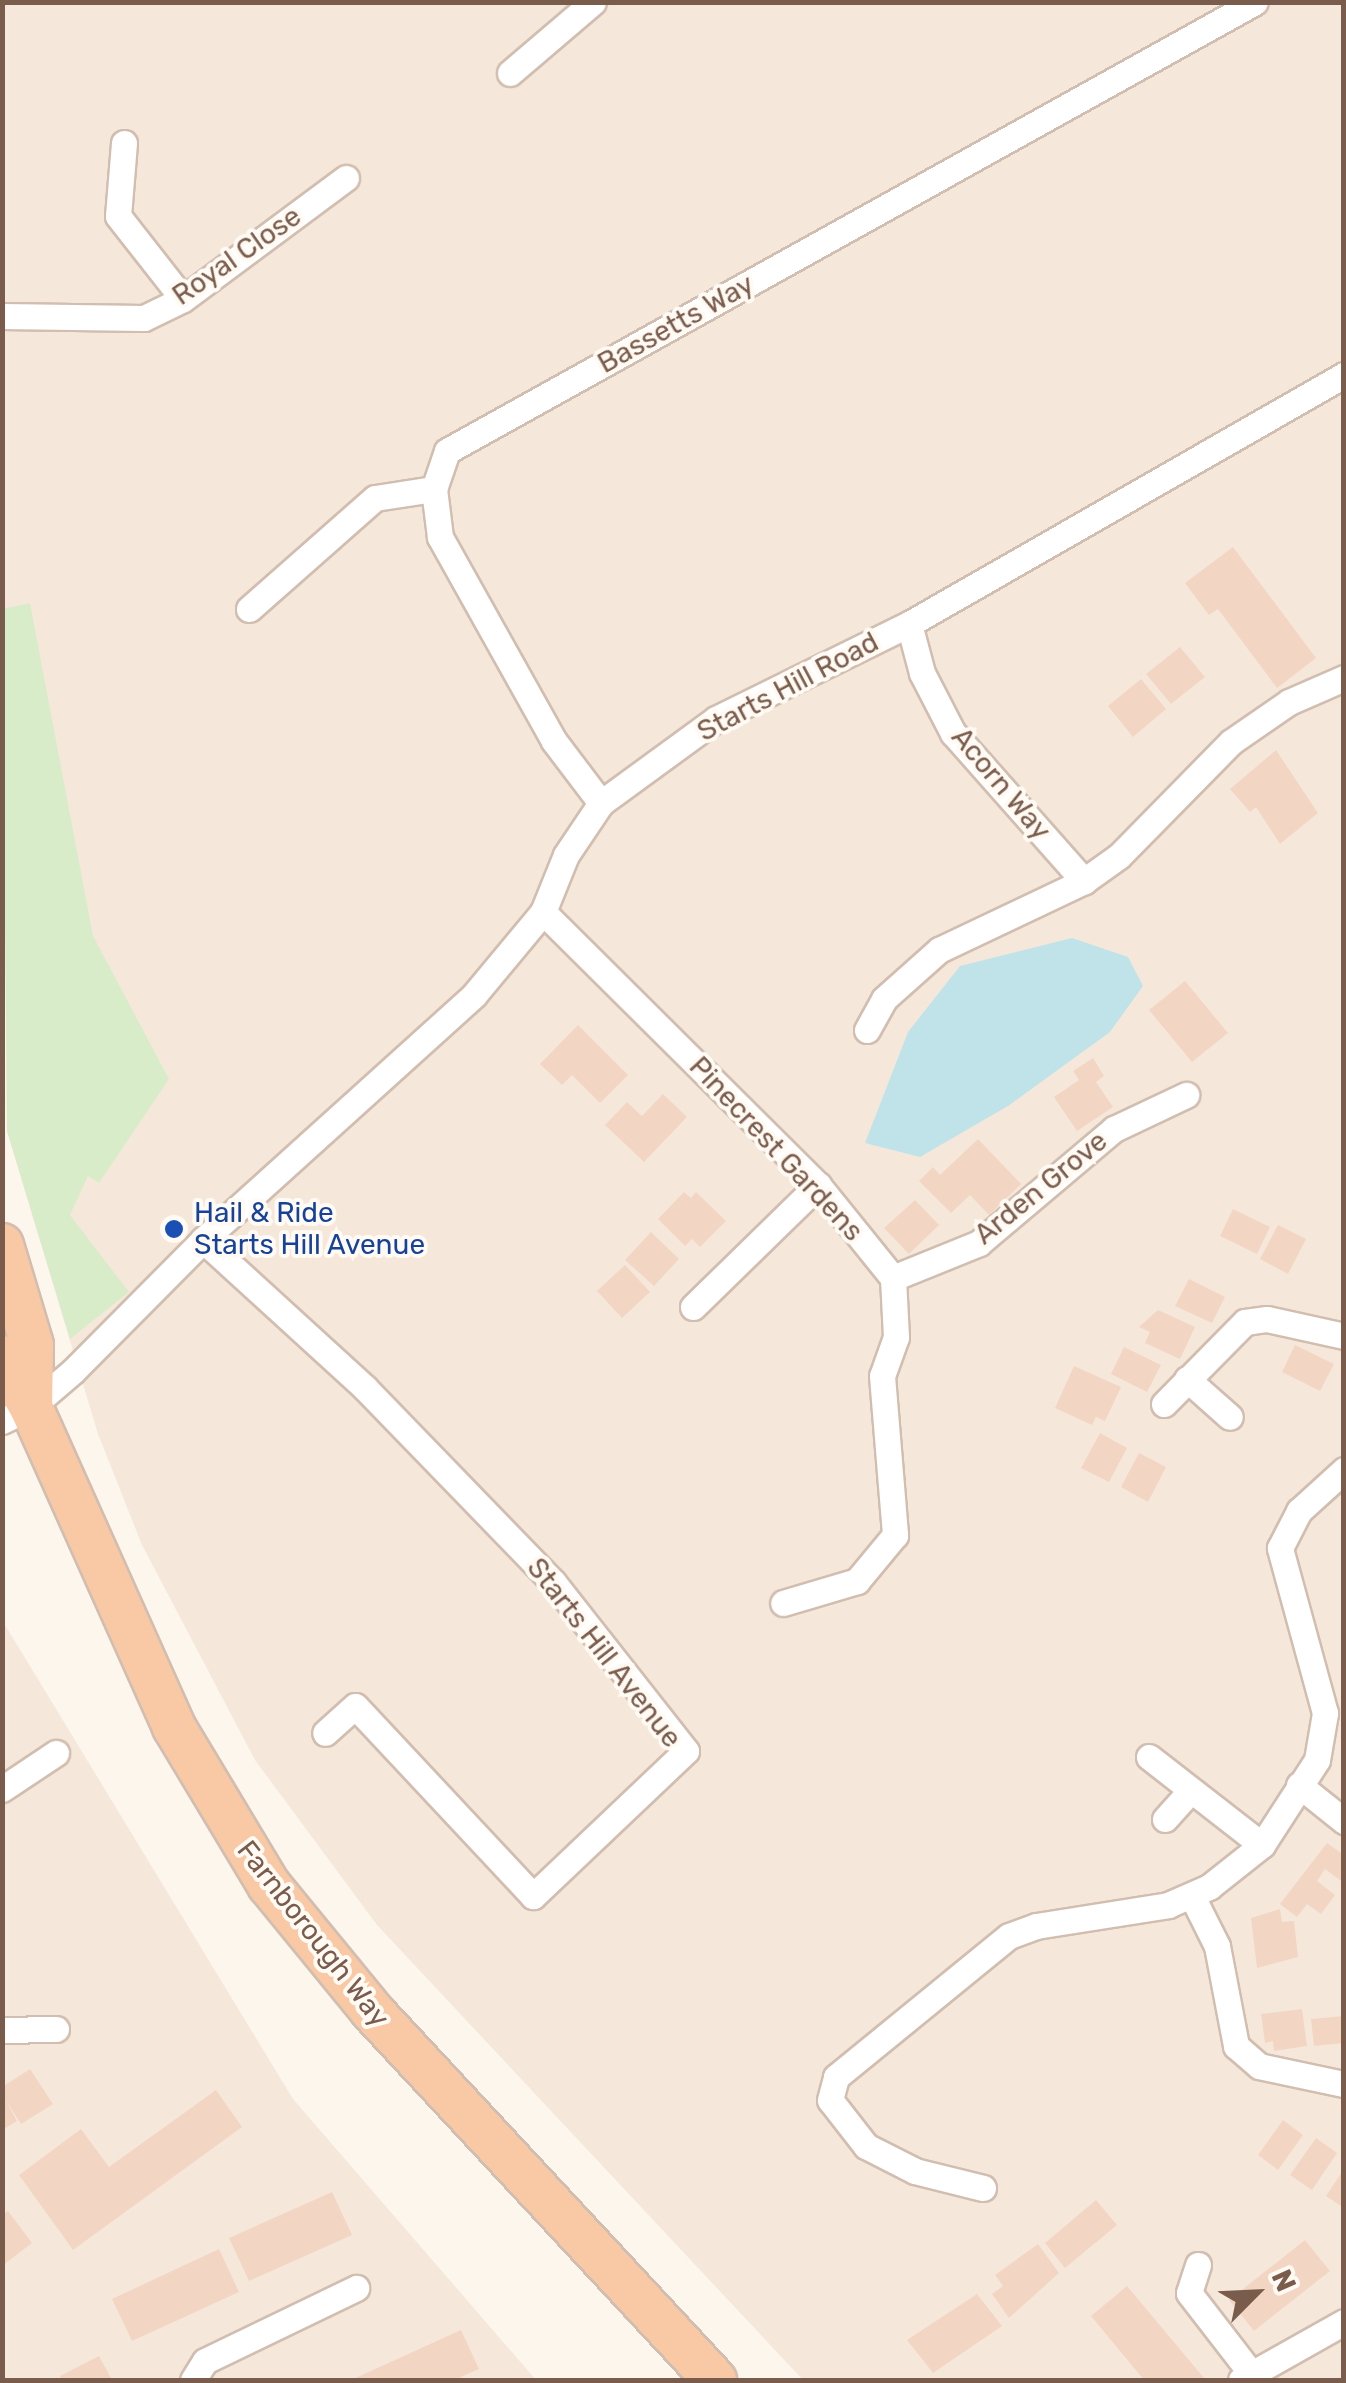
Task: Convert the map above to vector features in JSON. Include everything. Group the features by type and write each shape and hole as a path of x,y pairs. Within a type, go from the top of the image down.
{"highway":[{"path":"2,1246 32,1344 17,1414"},
{"name":"Farnborough Way","path":"2,1357 17,1414 174,1728 269,1884 372,2012 714,2380"}],"street":[{"path":"510,73 593,2"},
{"name":"Bassetts Way","path":"434,489 447,451 1255,2"},
{"path":"124,144 118,216 183,299"},
{"name":"Royal Close","path":"2,316 144,318 183,299 346,178"},
{"name":"Starts Hill Road","path":"17,1414 474,995 543,912 566,855 601,802 716,719 908,624 1344,375"},
{"path":"249,609 375,498 434,489 440,537 554,741 601,802"},
{"name":"Acorn Way","path":"908,624 922,673 953,733 1084,881"},
{"path":"867,1030 884,999 939,950 1084,881 1119,856 1231,742 1289,702 1344,678"},
{"name":"Pinecrest Gardens","path":"543,912 818,1185 894,1278"},
{"name":"Arden Grove","path":"894,1278 979,1243 1114,1129 1186,1095"},
{"path":"694,1307 818,1185"},
{"name":"Starts Hill Avenue","path":"203,1240 365,1388 553,1582 686,1751 533,1896 355,1706 325,1733"},
{"path":"783,1603 857,1581 895,1536 882,1376 896,1338 894,1278"},
{"path":"1164,1404 1236,1328 1254,1319 1344,1336"},
{"path":"1187,1379 1230,1416"},
{"path":"983,2188 915,2172 866,2146 830,2100 836,2076 1009,1936 1192,1896 1262,1846 1317,1760 1326,1713 1280,1548 1299,1511 1344,1470"},
{"path":"2,1789 56,1753"},
{"path":"1150,1757 1262,1846"},
{"path":"1300,1785 1344,1820"},
{"path":"1165,1818 1190,1791"},
{"path":"1192,1896 1217,1946 1236,2046 1259,2066 1344,2084"},
{"path":"2,2030 56,2029"},
{"path":"1198,2265 1189,2293 1246,2376 1344,2322"},
{"path":"193,2380 205,2360 356,2288"}],"shaded area":[{"path":"2,3 1343,3 1343,2380 803,2380 377,1925 255,1760 142,1545 98,1434 7,1131"},
{"path":"2,1620 293,2099 536,2380 3,2380"}],"green space":[{"path":"30,603 93,936 169,1079 99,1183 88,1176 70,1215 129,1292 70,1339 7,1131 2,609"}],"water":[{"path":"1072,938 1128,957 1143,986 1110,1032 1008,1106 920,1157 865,1143 908,1032 960,966"}],"building":[{"path":"1233,547 1316,658 1277,688 1218,609 1209,615 1185,583"},
{"path":"1180,647 1205,677 1171,704 1146,674"},
{"path":"1141,679 1166,709 1133,737 1108,706"},
{"path":"1276,750 1318,813 1280,844 1256,807 1250,812 1230,789"},
{"path":"1185,981 1228,1033 1192,1062 1149,1010"},
{"path":"578,1025 628,1075 600,1103 572,1075 562,1085 540,1064"},
{"path":"1093,1058 1104,1076 1096,1082 1113,1107 1077,1131 1054,1097 1079,1080 1073,1071"},
{"path":"663,1094 687,1117 644,1162 605,1125 627,1102 642,1116"},
{"path":"978,1139 1021,1184 989,1215 970,1195 951,1213 919,1181 933,1167 940,1175"},
{"path":"684,1192 691,1198 696,1192 726,1221 700,1247 692,1239 685,1246 658,1219"},
{"path":"915,1200 939,1225 909,1254 884,1228"},
{"path":"1233,1209 1270,1227 1257,1254 1220,1236"},
{"path":"1278,1225 1306,1239 1288,1274 1260,1259"},
{"path":"651,1232 679,1259 654,1286 625,1260"},
{"path":"625,1265 650,1292 622,1318 597,1291"},
{"path":"1189,1279 1225,1297 1212,1323 1175,1306"},
{"path":"1158,1310 1195,1327 1180,1359 1145,1343 1150,1332 1139,1327"},
{"path":"1295,1345 1334,1364 1320,1391 1282,1372"},
{"path":"1124,1347 1161,1365 1147,1392 1111,1374"},
{"path":"1074,1366 1121,1387 1105,1421 1096,1417 1092,1425 1055,1408"},
{"path":"1100,1433 1127,1448 1109,1482 1081,1468"},
{"path":"1139,1453 1166,1467 1148,1502 1121,1487"},
{"path":"1327,1843 1344,1855 1344,1883 1325,1869 1317,1881 1335,1895 1321,1914 1307,1904 1297,1917 1280,1904"},
{"path":"1280,1909 1282,1922 1294,1921 1298,1957 1257,1968 1251,1918"},
{"path":"1302,2009 1307,2046 1274,2051 1273,2041 1265,2043 1261,2014"},
{"path":"1344,2016 1344,2043 1314,2046 1311,2019"},
{"path":"30,2069 53,2104 21,2124 6,2101 17,2121 2,2130 2,2087"},
{"path":"216,2090 242,2127 73,2250 19,2175 81,2129 109,2167"},
{"path":"1283,2120 1303,2135 1278,2170 1258,2155"},
{"path":"1316,2138 1337,2153 1312,2190 1290,2175"},
{"path":"1344,2169 1344,2208 1326,2196"},
{"path":"332,2192 352,2235 249,2281 229,2238"},
{"path":"1096,2200 1117,2225 1065,2268 1045,2243"},
{"path":"8,2211 32,2243 2,2266 2,2215"},
{"path":"1305,2240 1330,2271 1254,2331 1229,2300"},
{"path":"1038,2244 1059,2273 1009,2318 992,2294 1003,2286 995,2275"},
{"path":"219,2249 239,2292 132,2341 112,2299"},
{"path":"1127,2286 1204,2378 1144,2380 1091,2316"},
{"path":"977,2294 1002,2326 933,2373 907,2340"},
{"path":"461,2330 479,2369 454,2380 351,2380"},
{"path":"99,2356 112,2380 62,2380 60,2376"}],"place":[{"name":"Hail & Ride Starts Hill Avenue","path":"174,1229"}]}
